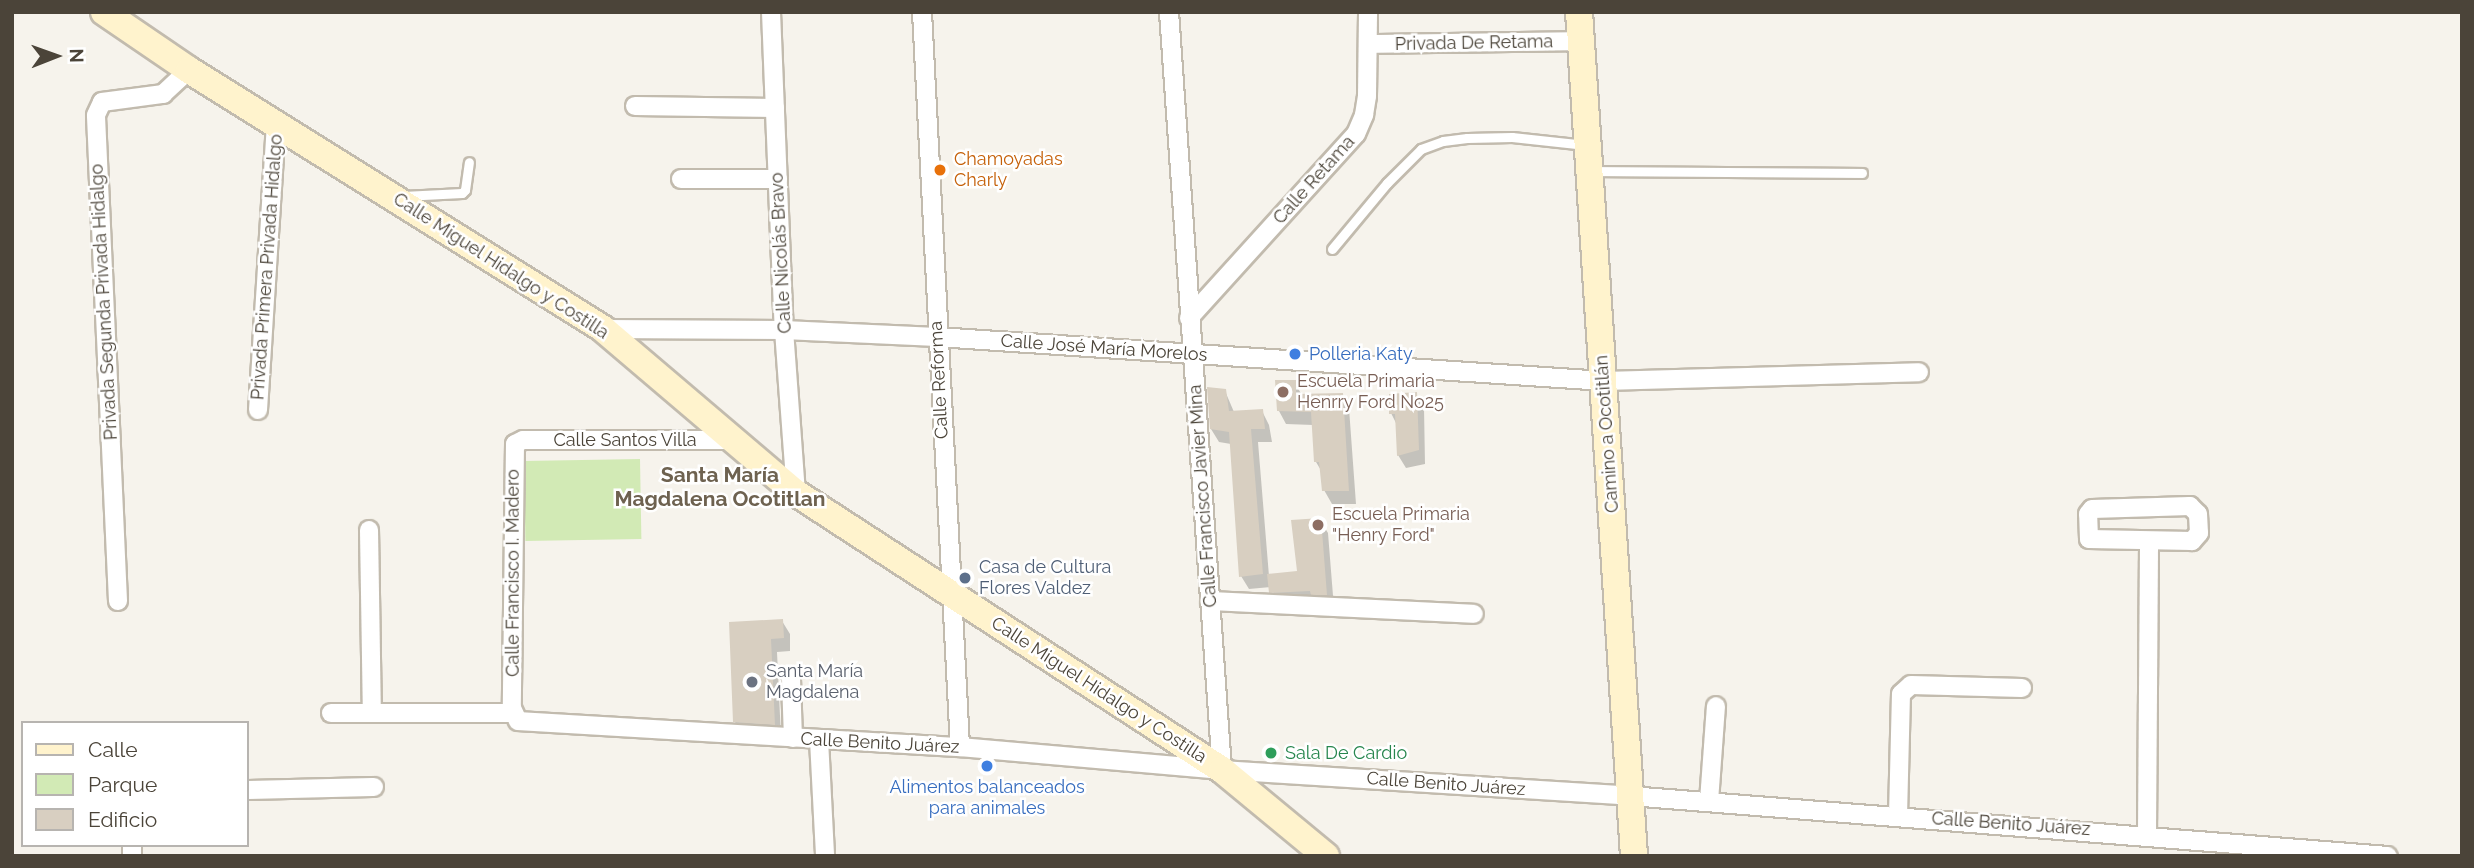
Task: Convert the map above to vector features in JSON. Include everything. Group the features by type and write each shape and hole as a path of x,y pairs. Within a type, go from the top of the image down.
{"street":[{"name":"Calle Miguel Hidalgo y Costilla","path":"104,12 190,70 603,329 796,493 1222,770 1326,856"},
{"name":"Calle Nicolás Bravo","path":"771,12 784,330 796,493"},
{"name":"Calle Reforma","path":"922,12 960,747"},
{"name":"Calle Francisco Javier Mina","path":"1169,12 1222,770"},
{"name":"Calle Retama","path":"1189,318 1356,134 1364,115 1367,96 1368,12"},
{"name":"Camino a Ocotitlán","path":"1578,12 1634,856"},
{"name":"Privada De Retama","path":"1368,44 1580,41"},
{"name":"Privada Segunda Privada Hidalgo","path":"118,601 96,115 102,102 163,94 190,70"},
{"path":"635,106 775,108"},
{"name":"Privada Primera Privada Hidalgo","path":"258,410 276,123"},
{"path":"681,179 778,179"},
{"name":"Calle José María Morelos","path":"603,329 784,330 937,337 1604,381 1919,372"},
{"name":"Calle Santos Villa","path":"519,441 732,440"},
{"name":"Calle Francisco I. Madero","path":"513,710 514,449 519,441"},
{"path":"2190,506 2196,509 2199,533 2196,540 2149,542 2091,541 2088,536 2089,511 2190,506"},
{"path":"369,530 372,713"},
{"path":"2147,834 2149,542"},
{"path":"1210,601 1474,614"},
{"path":"791,679 793,738"},
{"path":"1898,816 1901,694 1911,685 2021,688"},
{"path":"1709,802 1716,706"},
{"path":"331,713 513,710"},
{"name":"Calle Benito Juárez","path":"513,710 518,721 525,723 960,747 1222,770 1630,796 2147,834 2388,856"},
{"path":"819,740 825,856"},
{"path":"248,790 374,787"}],"lane":[{"path":"1332,249 1387,183 1421,149 1443,141 1511,137 1588,158 1862,173"},
{"path":"391,196 462,193 465,190 469,162"}],"green space":[{"path":"640,459 641,539 525,541 524,461"}],"building":[{"path":"1275,380 1296,380 1296,394 1343,393 1349,491 1322,491 1319,462 1314,462 1311,412 1277,411"},
{"path":"1207,387 1226,389 1229,411 1263,409 1265,429 1251,429 1263,574 1239,577 1229,432 1210,429"},
{"path":"1417,392 1419,450 1397,456 1395,414 1389,414 1389,394"},
{"path":"1321,518 1327,595 1311,595 1310,591 1269,593 1267,574 1297,571 1291,520"},
{"name":"Santa María Magdalena","path":"783,619 784,638 771,639 775,725 733,722 729,622"}],"place":[{"name":"Chamoyadas Charly","path":"940,170"},
{"name":"Polleria Katy","path":"1295,354"},
{"name":"Escuela Primaria Henrry Ford No25","path":"1283,392"},
{"name":"Escuela Primaria \"Henry Ford\"","path":"1318,525"},
{"name":"Casa de Cultura Flores Valdez","path":"965,578"},
{"name":"Santa María Magdalena","path":"752,682"},
{"name":"Sala De Cardio","path":"1271,753"},
{"name":"Alimentos balanceados para animales","path":"987,766"}],"district":[{"name":"Santa María Magdalena Ocotitlan","path":"720,487"}]}
